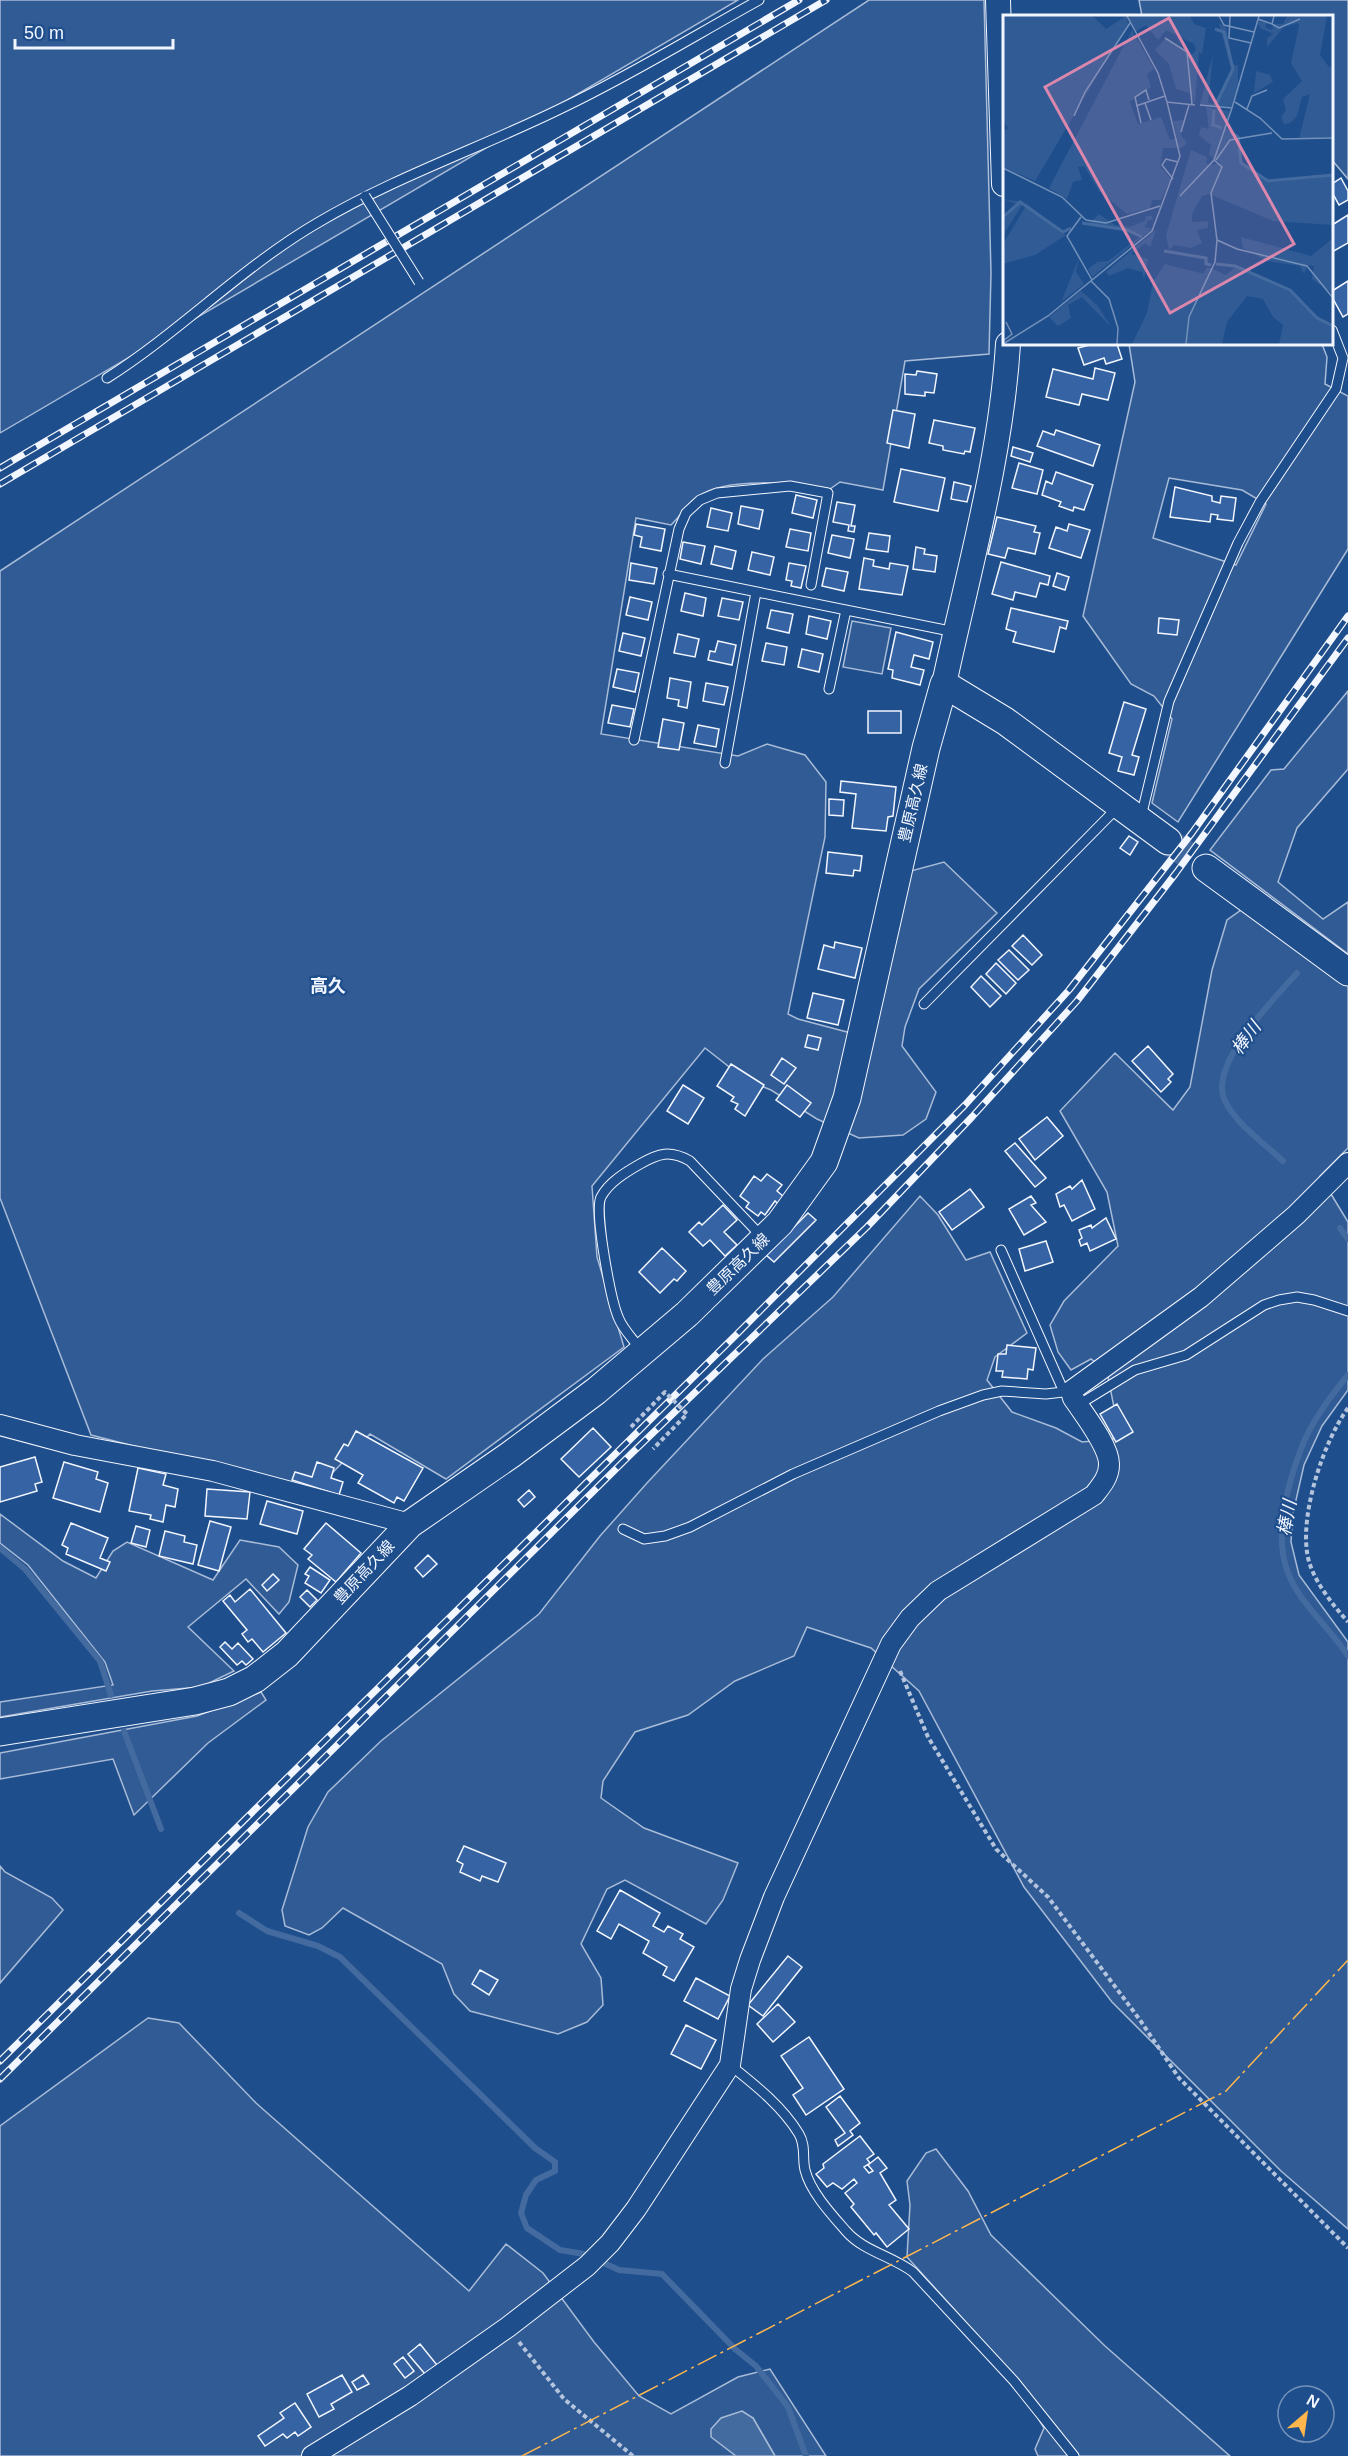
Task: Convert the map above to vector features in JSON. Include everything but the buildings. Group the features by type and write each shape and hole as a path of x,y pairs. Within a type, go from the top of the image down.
{"main road":[{"path":"944,684 1005,721 1168,841"},
{"name":"豊原高久線","path":"0,1732 195,1701 229,1692 255,1679 287,1654 410,1524 520,1448 643,1352 687,1314 765,1239 802,1196 824,1162 847,1098 926,748 944,684"},
{"path":"1206,868 1348,972"}],"street":[{"path":"998,0 1003,131"},
{"path":"944,684 1005,400 1008,345"},
{"path":"312,2456 410,2396 508,2327 587,2266 605,2248 636,2209 730,2065 741,1989 774,1897 891,1644 909,1618 938,1591 1094,1495 1106,1481 1110,1464 1103,1445 1071,1396 1201,1297 1296,1215 1348,1163"},
{"path":"0,1425 75,1445 213,1471 410,1524"}],"lane":[{"path":"107,378 146,352 256,265 316,224 365,196 423,168 565,107 759,0"},
{"path":"365,196 419,282"},
{"path":"924,1004 1131,812 1169,701 1220,584 1260,502 1336,389 1343,358 1333,333"},
{"path":"634,740 679,529 686,513 700,500 717,494 789,486 828,493 812,585"},
{"path":"668,574 955,632"},
{"path":"725,763 756,592"},
{"path":"829,689 846,610"},
{"path":"643,1352 618,1318 600,1233 600,1198 611,1185 626,1172 655,1155 668,1152 679,1155 690,1161 765,1239"},
{"path":"1001,1250 1071,1396"},
{"path":"623,1529 644,1539 665,1536 690,1527 792,1474 982,1395 1002,1392 1071,1396 1135,1370 1185,1355 1264,1305 1279,1300 1297,1297 1348,1311"},
{"path":"730,2065 764,2092 799,2134 805,2148 805,2168 811,2185 847,2233 861,2245 896,2259 913,2272 1014,2381 1074,2456"}],"path":[{"path":"631,1426 665,1392 687,1414 653,1449"},
{"path":"1348,1408 1338,1423 1311,1501 1308,1512 1307,1553 1318,1581 1348,1622"},
{"path":"891,1644 928,1737 996,1849 1048,1897 1140,2019 1179,2079 1348,2248"},
{"path":"508,2327 564,2399 633,2456"}],"shaded area":[{"path":"0,0 738,0 0,433"},
{"path":"869,0 984,0 991,273 989,354 905,361 883,490 840,482 830,489 781,483 725,486 709,490 697,497 671,525 636,518 601,734 738,756 767,744 805,755 826,782 825,837 788,1014 798,1019 866,1037 907,872 944,862 997,913 919,989 905,1027 902,1046 936,1092 926,1119 903,1135 859,1138 817,1119 771,1090 746,1080 705,1048 592,1186 597,1257 624,1347 446,1479 370,1434 314,1492 91,1435 0,1198 0,571"},
{"path":"1139,0 1348,0 1348,179 1333,161 1333,15 1142,15"},
{"path":"1129,345 1322,345 1327,357 1325,384 1348,396 1348,549 1178,822 1152,803 1172,719 1154,696 1131,684 1083,616 1135,382","holes":["1169,478 1242,490 1266,504 1236,565 1153,538"]},
{"path":"852,621 891,628 882,674 843,667"},
{"path":"1348,691 1348,769 1297,828 1278,882 1323,919 1348,902 1348,954 1210,850 1271,770 1284,769"},
{"path":"1244,908 1348,986 1348,1148 1320,1176 1348,1222 1348,1390 1322,1426 1304,1465 1293,1513 1291,1542 1299,1575 1348,1642 1348,2229 1281,2171 1112,2002 1024,1887 919,1691 871,1648 807,1627 794,1656 735,1681 688,1715 635,1732 603,1781 601,1798 644,1828 738,1863 723,1900 706,1924 625,1880 607,1889 581,1944 601,1978 603,2005 587,2022 558,2034 470,2011 454,1994 442,1964 343,1908 322,1928 309,1935 285,1926 282,1910 308,1827 328,1792 381,1741 539,1614 600,1536 647,1483 763,1359 833,1297 920,1196 938,1215 966,1260 990,1252 1027,1333 995,1357 987,1380 1012,1412 1056,1428 1082,1442 1113,1439 1114,1407 1107,1372 1091,1359 1071,1370 1058,1352 1050,1325 1064,1301 1118,1246 1107,1192 1060,1111 1115,1053 1173,1110 1190,1087 1212,970 1227,920"},
{"path":"0,1514 63,1561 96,1578 113,1551 127,1542 213,1580 240,1540 279,1547 298,1565 289,1602 279,1614 246,1579 188,1627 234,1671 201,1687 152,1691 0,1717 0,1702 113,1685 105,1662 28,1565 0,1543"},
{"path":"261,1692 266,1700 208,1743 134,1815 113,1759 0,1779 0,1753 197,1716"},
{"path":"0,1866 5,1872 52,1898 63,1910 0,1983"},
{"path":"148,2018 179,2023 256,2103 469,2291 506,2244 543,2273 594,2342 639,2396 671,2414 738,2377 770,2369 826,2456 775,2456 753,2418 734,2454 736,2456 0,2456 0,2126"},
{"path":"936,2149 968,2191 991,2235 1105,2346 1230,2456 1038,2456 1035,2449 1044,2428 1008,2369 907,2257 910,2205 907,2181 926,2153"},
{"path":"742,2411 753,2418 775,2456 736,2456 711,2437 711,2429 721,2418"}],"waterway":[{"name":"棒川","path":"1283,1161 1236,1118 1225,1101 1222,1086 1234,1051 1260,1015 1297,973"},
{"name":"棒川","path":"1340,1228 1348,1239"},
{"name":"棒川","path":"1348,1375 1328,1401 1305,1439 1287,1493 1282,1525 1283,1556 1292,1582 1348,1656"},
{"path":"0,1548 25,1569 100,1661 111,1695"},
{"path":"124,1731 161,1829"},
{"path":"239,1913 267,1931 318,1946 340,1957 535,2148 555,2162 555,2171 536,2180 526,2195 521,2213 527,2228 560,2250 584,2254 619,2270 662,2274 735,2349 756,2366 788,2407 806,2456"}],"tunnel":[{"path":"1168,841 1206,868"}],"railway":[{"path":"0,468 799,0"},
{"path":"0,484 826,0"},
{"path":"0,2061 737,1334 965,1105 1069,990 1192,833 1348,616"},
{"path":"0,2079 632,1453 867,1227 972,1117 1077,1001 1176,873 1348,638"}],"power":[{"path":"522,2456 1226,2091 1348,1960"}],"district":[{"name":"高久","path":"328,986"}]}
